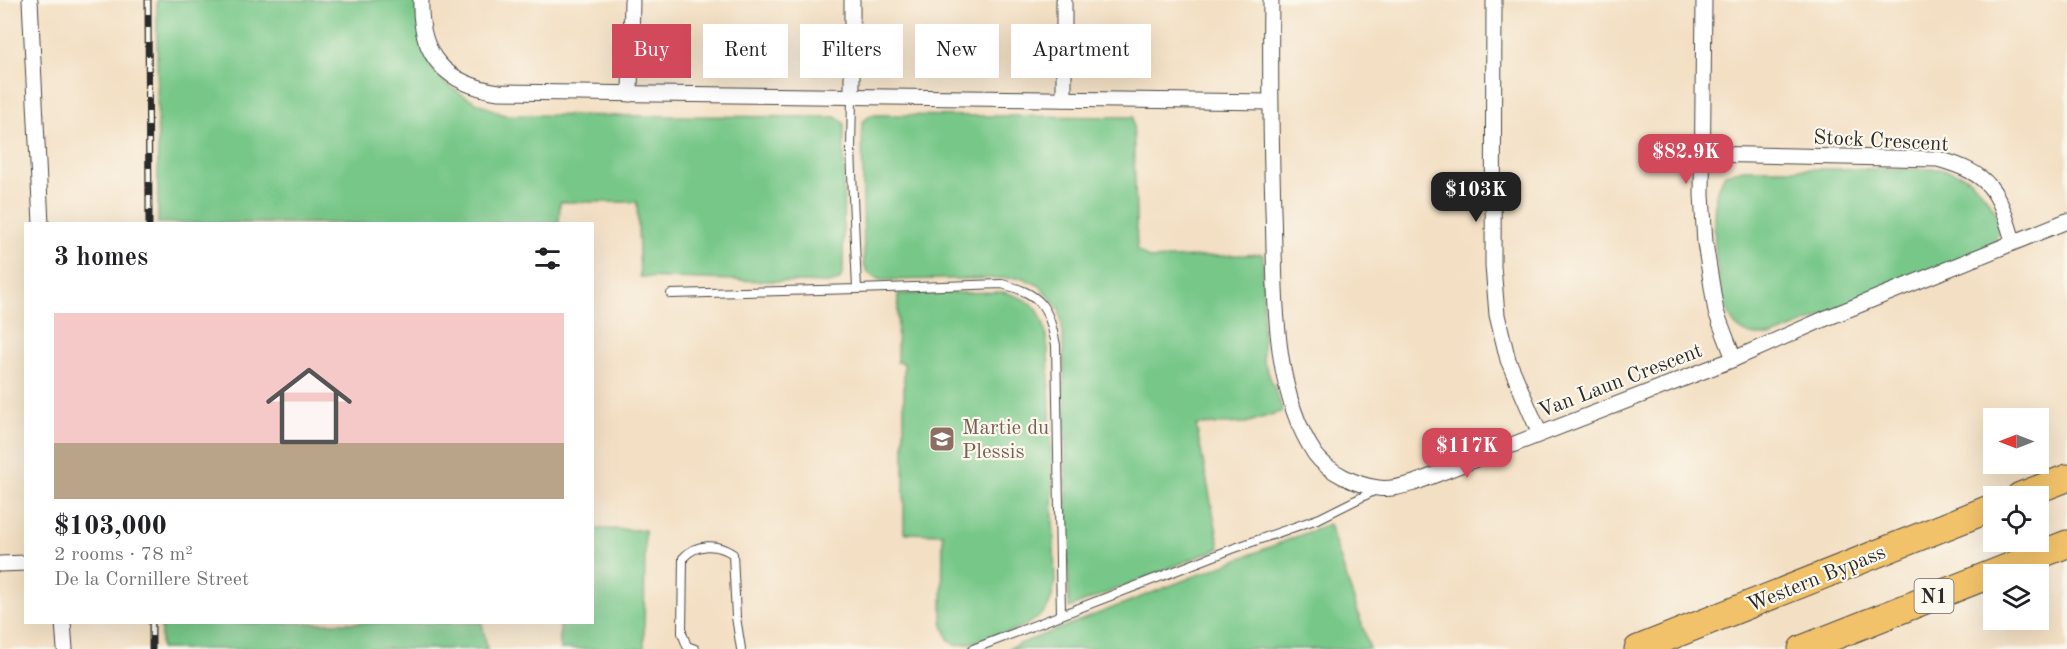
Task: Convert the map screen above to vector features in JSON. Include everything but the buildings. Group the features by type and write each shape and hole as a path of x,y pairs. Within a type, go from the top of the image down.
{"highway":[{"path":"2046,486 2067,478"},
{"name":"Western Bypass","path":"1638,649 1983,511"},
{"name":"N1","path":"1802,649 2067,544"}],"street":[{"path":"30,0 41,222"},
{"path":"421,0 420,22 436,62 448,73 475,88 500,92 1270,102"},
{"path":"630,94 632,0"},
{"path":"852,0 852,97"},
{"path":"1064,0 1064,99"},
{"name":"Van Laun Crescent","path":"1270,0 1270,102 1276,320 1288,390 1300,426 1316,456 1341,476 1379,488 1414,483 1539,432 1734,359 2013,241 2067,221"},
{"path":"1494,0 1493,266 1497,315 1509,360 1539,432"},
{"path":"1704,0 1702,195 1709,279 1716,312 1734,359"},
{"name":"Stock Crescent","path":"1703,154 1938,159 1968,168 1987,182 2002,204 2013,241"},
{"path":"0,564 24,563"},
{"path":"63,624 65,649"}],"lane":[{"path":"852,97 851,150 857,290"},
{"path":"671,294 1002,284 1025,290 1040,300 1050,316 1056,345 1061,614"},
{"path":"973,649 1320,518 1379,488"},
{"path":"695,649 687,646 682,633 683,558 691,549 705,546 724,548 733,554 736,617 741,649"}],"green space":[{"path":"157,0 418,0 425,49 439,77 459,93 504,115 836,117 844,123 843,271 840,280 829,283 640,277 637,202 560,202 559,222 158,222"},
{"path":"871,115 1133,117 1137,249 1149,259 1263,254 1263,359 1283,411 1246,423 1196,425 1220,548 1069,608 1063,333 1059,308 1040,286 1023,278 880,280 869,274 864,265 862,122"},
{"path":"1743,169 1938,169 1949,171 1967,178 1983,193 1998,217 1999,231 1986,252 1772,336 1749,334 1737,327 1724,301 1716,262 1714,221 1717,191 1725,174"},
{"path":"1003,292 1025,300 1038,310 1046,336 1055,584 1048,607 1042,615 1007,633 957,645 948,639 942,622 943,534 904,533 904,363 897,362 898,294"},
{"path":"1329,524 1370,649 1007,649"},
{"path":"594,529 645,530 644,649 560,649 560,624 594,624"},
{"path":"161,624 482,624 487,649 161,649"}],"railway":[{"path":"148,0 149,222"},
{"path":"152,624 152,649"}],"place":[{"name":"Martie du Plessis","path":"942,439"}]}
